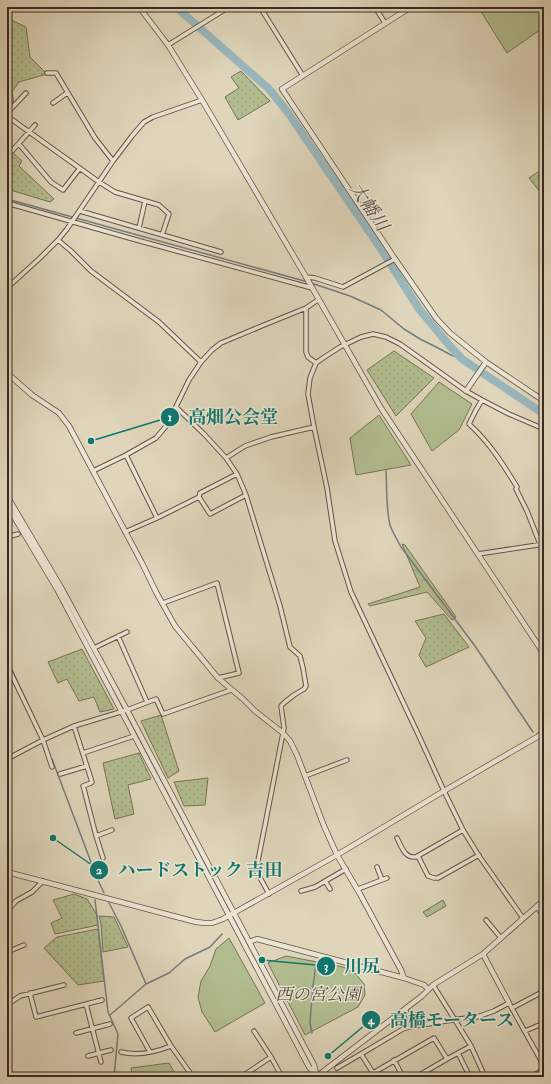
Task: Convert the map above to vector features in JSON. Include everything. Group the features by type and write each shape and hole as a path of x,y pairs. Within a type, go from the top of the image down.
{"street":[{"path":"139,7 168,45 202,100 307,278 318,300 381,408 544,654"},
{"path":"168,45 229,7"},
{"path":"260,7 303,76"},
{"path":"375,7 385,23"},
{"path":"411,7 282,89 436,318 450,334 486,362 544,401"},
{"path":"47,73 56,73 95,138 113,161"},
{"path":"26,93 7,116 115,192 159,205 169,214 162,235"},
{"path":"53,103 67,93"},
{"path":"7,288 58,240 79,213 113,161 144,122 153,117 202,100"},
{"path":"12,151 35,125"},
{"path":"19,144 51,182 63,190 80,168"},
{"path":"139,228 145,201"},
{"path":"7,203 311,287"},
{"path":"79,213 139,228 221,252"},
{"path":"58,240 91,271 159,322 201,362"},
{"path":"307,278 315,278 343,287 395,259"},
{"path":"93,471 156,438 167,425 201,362 221,343 306,308 318,300"},
{"path":"306,308 306,352 308,358 316,363"},
{"path":"523,918 478,855 463,830 351,592 335,541 327,488 308,394 310,378 316,363 323,358 361,336 373,334 386,337 400,344 466,391 482,400 509,414 544,429"},
{"path":"466,391 486,362"},
{"path":"7,373 32,395 59,413 74,433 175,626 218,678 255,711 284,733 290,741 337,855 358,889 404,978"},
{"path":"478,554 542,544 516,489 518,487 501,460 481,434 469,424 482,400"},
{"path":"176,407 226,458 237,474 246,495 280,606 290,647 300,656 303,668 306,686 281,706 284,733 257,866 257,872 269,894"},
{"path":"226,458 245,446 271,437 314,427"},
{"path":"126,455 157,518"},
{"path":"125,532 199,497 200,493 237,474"},
{"path":"199,497 210,514 246,495"},
{"path":"7,496 62,589 94,648 314,1065 317,1077"},
{"path":"7,505 57,590 309,1067 317,1077"},
{"path":"7,537 18,534"},
{"path":"163,603 217,583 239,673 218,678"},
{"path":"94,648 127,632"},
{"path":"118,636 147,702"},
{"path":"7,665 43,740 52,767"},
{"path":"7,759 74,726 121,712 156,699 164,714 231,690"},
{"path":"74,726 92,782 83,786 103,858"},
{"path":"7,872 196,922 212,922 223,919 269,894 542,734 544,742"},
{"path":"83,753 134,736"},
{"path":"305,776 347,760"},
{"path":"60,774 87,766"},
{"path":"96,836 112,830"},
{"path":"397,838 405,854 411,858 418,856 463,830"},
{"path":"418,856 428,876 438,878 478,855"},
{"path":"377,867 382,880"},
{"path":"301,891 314,887 346,869"},
{"path":"358,889 387,878"},
{"path":"7,911 16,901 32,892 43,881"},
{"path":"325,881 330,889"},
{"path":"317,1077 422,996 428,989 483,954 544,900"},
{"path":"537,907 544,918"},
{"path":"486,920 501,938"},
{"path":"249,942 257,939 404,978 424,985 428,989"},
{"path":"7,952 24,945"},
{"path":"483,954 544,1066"},
{"path":"7,1005 20,996 64,985"},
{"path":"433,986 471,1046 485,1077"},
{"path":"512,1008 544,991"},
{"path":"30,993 36,1017 102,1000"},
{"path":"337,1068 403,1029 414,1026 477,1017 494,1011 509,1003"},
{"path":"86,1004 100,1062"},
{"path":"150,1052 131,1018 148,1007 171,1046 193,1077"},
{"path":"405,1009 414,1026"},
{"path":"524,1031 544,1023"},
{"path":"76,1033 110,1024"},
{"path":"254,1031 282,1077"},
{"path":"366,1077 434,1038 447,1059"},
{"path":"121,1052 150,1052 171,1046"},
{"path":"416,1077 471,1046"},
{"path":"88,1056 111,1050"},
{"path":"458,1053 469,1077"},
{"path":"361,1054 372,1073"},
{"path":"241,1077 271,1057"},
{"path":"394,1060 403,1077"},
{"path":"530,1077 544,1070"},
{"path":"7,1072 16,1077"}],"green space":[{"path":"478,7 544,7 544,27 507,53"},
{"path":"7,18 26,27 30,57 47,74 19,82 12,92 14,104 7,113"},
{"path":"241,71 270,101 238,120 225,97 239,88 231,77"},
{"path":"7,148 22,161 19,166 54,199 50,202 7,189"},
{"path":"544,168 544,197 529,178"},
{"path":"394,351 434,378 396,416 367,370"},
{"path":"439,382 472,404 459,430 432,451 411,414"},
{"path":"379,415 411,465 356,475 350,438"},
{"path":"402,544 405,545 456,617 452,620 427,592 370,606 368,604 420,587"},
{"path":"444,614 469,647 426,667 419,655 426,638 415,621"},
{"path":"82,649 114,709 100,712 94,697 79,701 67,679 58,683 48,662"},
{"path":"161,715 179,771 168,778 141,721"},
{"path":"139,753 151,779 128,785 134,814 115,819 103,763"},
{"path":"208,778 205,805 184,806 174,782"},
{"path":"74,894 87,899 97,915 98,925 55,934 51,923 62,918 53,900"},
{"path":"443,900 446,906 427,917 423,912"},
{"path":"99,916 114,917 128,947 103,952"},
{"path":"98,929 104,981 78,985 44,948 57,937"},
{"path":"229,938 265,1003 215,1032 202,1012 198,997 201,981 210,966 216,949"},
{"name":"西の宮公園","path":"286,956 343,967 355,973 364,984 365,995 358,1007 305,1035 268,963"},
{"path":"169,1063 177,1077 133,1077 131,1068"}],"waterway":[{"name":"大幡川","path":"176,7 269,89 289,114 383,252 419,309 449,345 462,359 544,414"},
{"path":"7,199 308,282"},
{"path":"311,283 350,296 381,310 404,329 420,339 462,359"},
{"path":"386,471 387,506 390,525 398,542 475,646 533,732"},
{"path":"7,659 40,730"},
{"path":"539,742 544,749"},
{"path":"52,759 104,893"},
{"path":"95,900 108,1012 118,1034 114,1077"},
{"path":"109,903 121,926 146,984"},
{"path":"110,1015 146,984 169,973 185,959 210,947 222,934"},
{"path":"312,1033 310,1023 316,965"}],"place":[{"name":"高畑公会堂","path":"91,441"},
{"name":"ハードストック 吉田","path":"53,838"},
{"name":"川尻","path":"262,960"},
{"name":"高橋モータース","path":"328,1056"}]}
